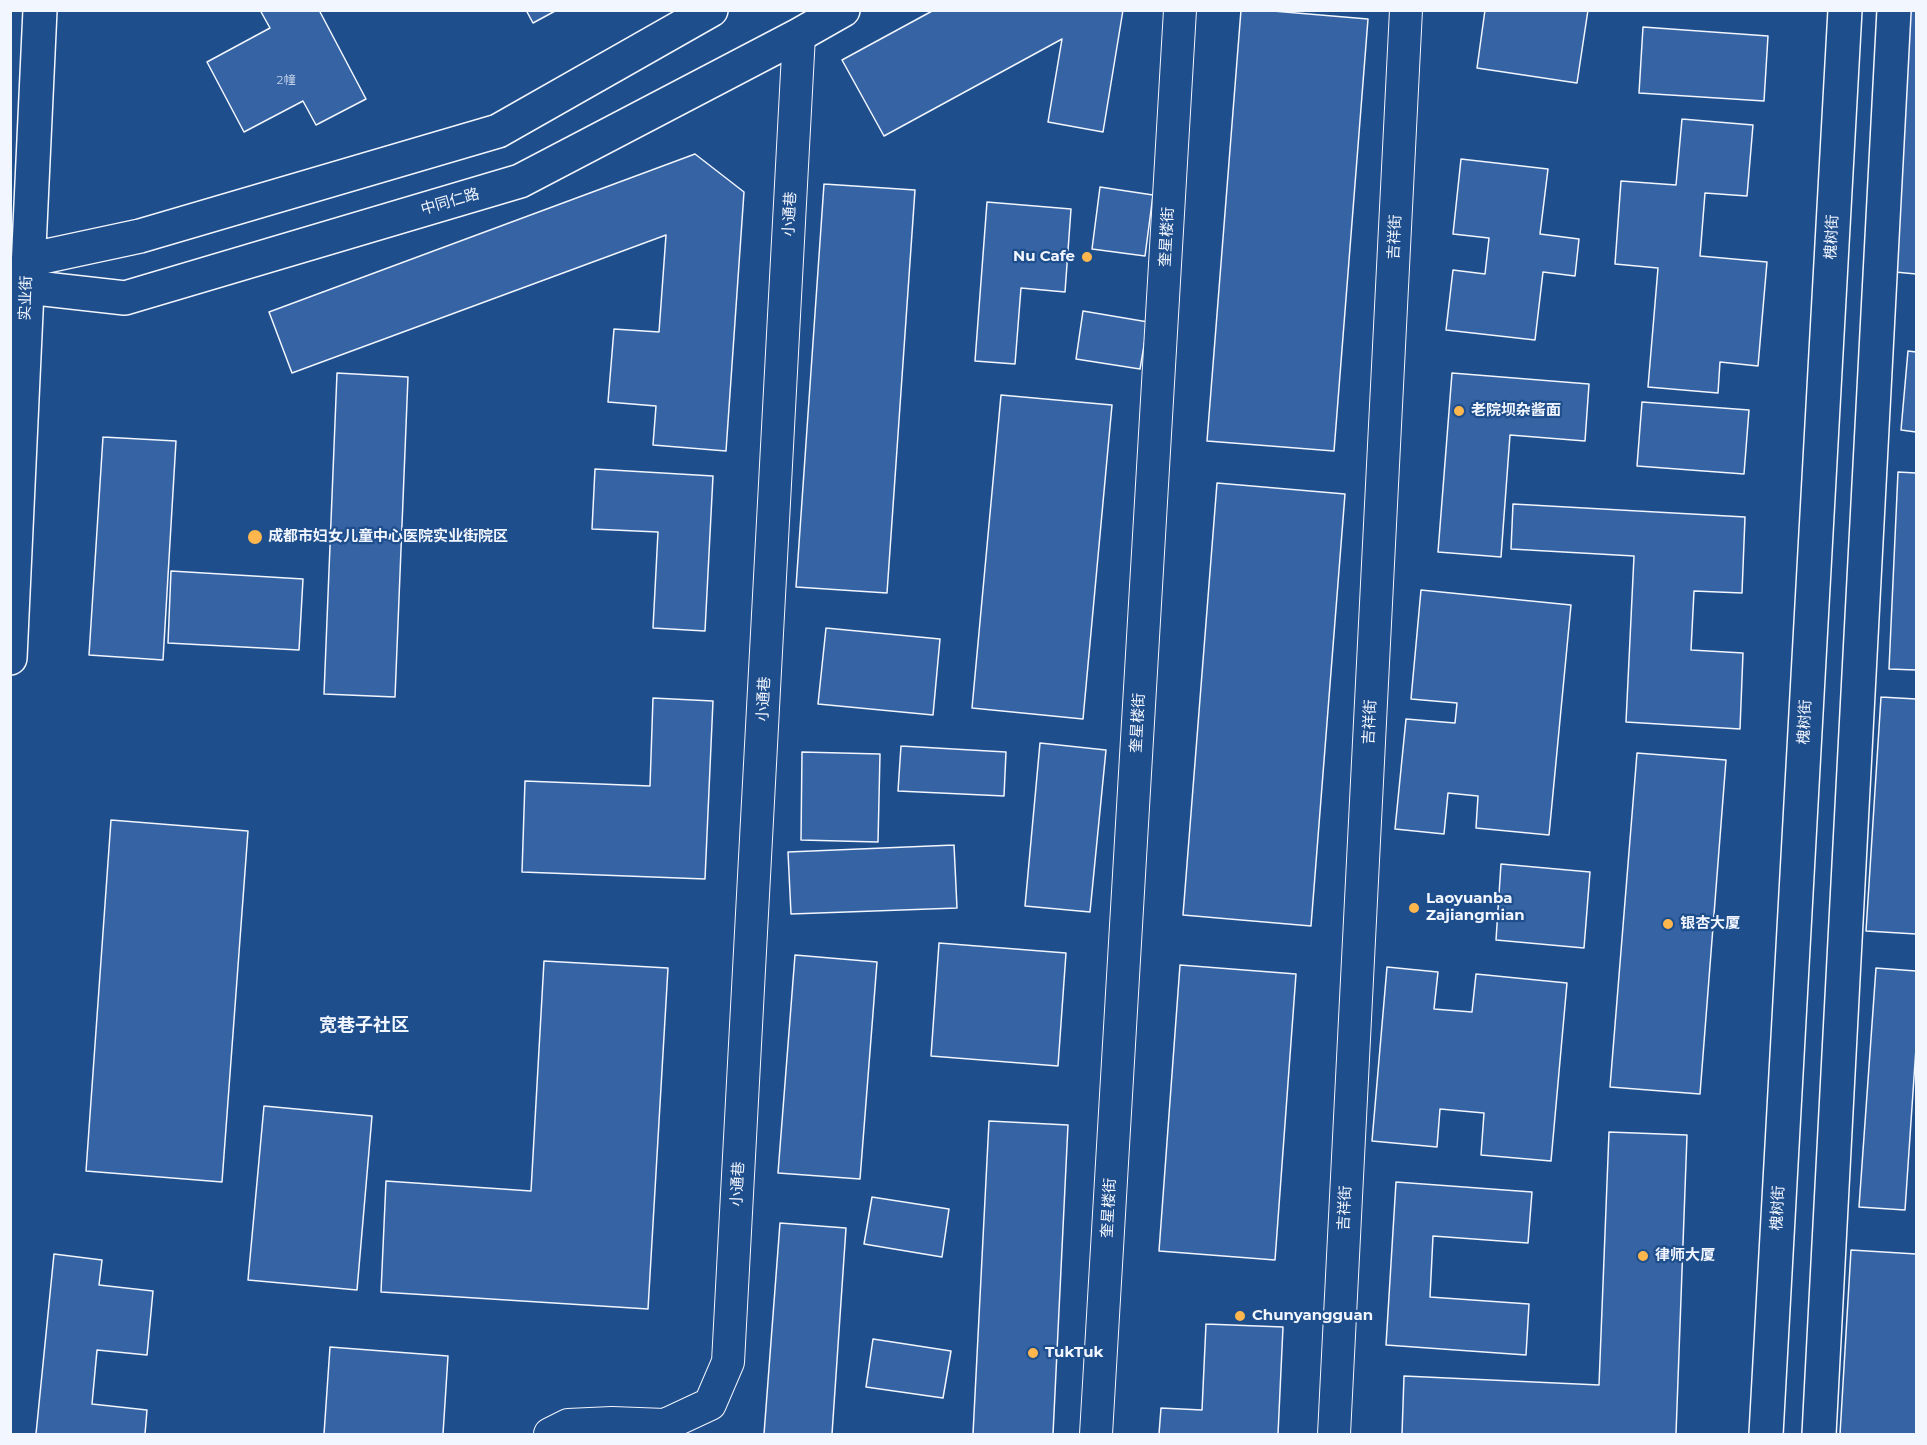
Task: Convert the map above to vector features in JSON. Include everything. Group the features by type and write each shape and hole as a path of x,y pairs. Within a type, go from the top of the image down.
{"main road":[{"name":"实业街","path":"10,658 22,279 40,10"},
{"path":"22,279 140,236 498,131 711,10"},
{"name":"中同仁路","path":"22,279 125,298 520,181 843,10"},
{"name":"槐树街","path":"1766,1434 1845,10"},
{"path":"1819,1434 1894,10"}],"street":[{"name":"奎星楼街","path":"1096,1434 1180,10"},
{"name":"吉祥街","path":"1334,1434 1406,10"},
{"name":"小通巷","path":"550,1434 568,1425 612,1423 665,1425 710,1404 728,1362 799,35"}],"building":[{"path":"260,10 319,10 366,99 316,125 303,101 244,132 207,62 270,28"},
{"path":"526,10 557,10 533,23"},
{"path":"934,10 1123,10 1103,132 1048,122 1062,39 884,136 842,60"},
{"path":"1241,10 1368,19 1334,451 1207,441"},
{"path":"1485,10 1588,10 1577,83 1477,68"},
{"path":"1910,10 1916,10 1916,274 1895,272"},
{"path":"1643,27 1768,36 1764,101 1639,93"},
{"path":"1682,119 1753,125 1747,196 1705,193 1700,256 1767,262 1758,366 1720,362 1718,393 1648,387 1658,268 1615,264 1621,181 1676,185"},
{"path":"695,154 744,192 726,451 653,445 656,406 608,402 614,329 659,332 666,235 292,373 269,312"},
{"path":"1461,159 1548,169 1540,234 1579,239 1575,276 1543,272 1535,340 1446,330 1453,270 1485,274 1489,238 1453,234"},
{"path":"824,184 915,190 887,593 796,587"},
{"path":"1100,187 1153,195 1145,256 1092,249"},
{"path":"987,202 1071,209 1065,292 1021,288 1015,364 975,361"},
{"path":"1083,311 1148,322 1140,369 1076,359"},
{"path":"1908,351 1916,352 1916,432 1901,430"},
{"path":"337,373 408,377 395,697 324,694"},
{"path":"1452,373 1589,384 1585,441 1510,435 1501,557 1438,552"},
{"path":"1001,395 1112,405 1083,719 972,708"},
{"path":"1642,402 1749,410 1744,474 1637,466"},
{"path":"103,437 176,441 163,660 89,655"},
{"path":"595,469 713,476 705,631 653,628 658,532 592,529"},
{"path":"1898,472 1916,473 1916,670 1889,669"},
{"path":"1217,483 1345,494 1311,926 1183,915"},
{"path":"1513,504 1745,517 1742,593 1694,591 1691,650 1743,653 1740,729 1626,722 1634,556 1511,549"},
{"path":"171,571 303,579 299,650 168,643"},
{"path":"1421,590 1571,605 1549,835 1476,828 1478,796 1448,793 1444,834 1395,829 1406,719 1455,723 1457,703 1411,699"},
{"path":"826,628 940,639 933,715 818,704"},
{"path":"1881,697 1916,699 1916,934 1866,931"},
{"path":"653,698 713,701 705,879 522,872 525,781 650,786"},
{"path":"1040,743 1106,750 1090,912 1025,906"},
{"path":"901,746 1006,752 1004,796 898,791"},
{"path":"802,752 880,754 878,842 801,840"},
{"name":"银杏大厦","path":"1637,753 1726,760 1700,1094 1610,1087"},
{"path":"111,820 248,831 222,1182 86,1171"},
{"path":"954,845 957,908 791,914 788,852"},
{"path":"1501,864 1590,872 1584,948 1496,940"},
{"path":"939,943 1066,953 1058,1066 931,1056"},
{"path":"795,955 877,962 860,1179 778,1173"},
{"path":"544,961 668,968 648,1309 381,1292 386,1181 531,1191"},
{"path":"1180,965 1296,974 1275,1260 1159,1251"},
{"path":"1387,967 1438,972 1434,1009 1472,1012 1476,974 1567,983 1551,1161 1481,1155 1484,1113 1440,1109 1437,1147 1372,1141"},
{"path":"1876,968 1916,971 1916,1048 1905,1210 1859,1207"},
{"path":"264,1106 372,1116 357,1290 248,1280"},
{"path":"989,1121 1068,1125 1053,1434 973,1434"},
{"name":"律师大厦","path":"1609,1132 1687,1135 1676,1434 1402,1434 1404,1376 1599,1385"},
{"path":"1396,1182 1532,1192 1528,1243 1433,1236 1430,1297 1529,1304 1526,1355 1386,1345"},
{"path":"872,1197 949,1209 942,1257 864,1244"},
{"path":"780,1223 846,1228 832,1434 764,1434"},
{"path":"1851,1250 1916,1254 1916,1434 1840,1434"},
{"path":"54,1254 102,1260 99,1285 153,1291 147,1355 97,1350 92,1404 147,1410 145,1434 36,1434"},
{"path":"1206,1324 1283,1327 1278,1434 1159,1434 1161,1408 1202,1410"},
{"path":"873,1339 951,1351 943,1398 866,1387"},
{"path":"330,1347 448,1356 443,1434 324,1434"}],"place":[{"name":"Nu Cafe","path":"1087,257"},
{"name":"老院坝杂酱面","path":"1459,411"},
{"name":"成都市妇女儿童中心医院实业街院区","path":"255,537"},
{"name":"Laoyuanba Zajiangmian","path":"1414,908"},
{"name":"银杏大厦","path":"1668,924"},
{"name":"律师大厦","path":"1643,1256"},
{"name":"Chunyangguan","path":"1240,1316"},
{"name":"TukTuk","path":"1033,1353"}],"district":[{"name":"宽巷子社区","path":"364,1026"}]}
